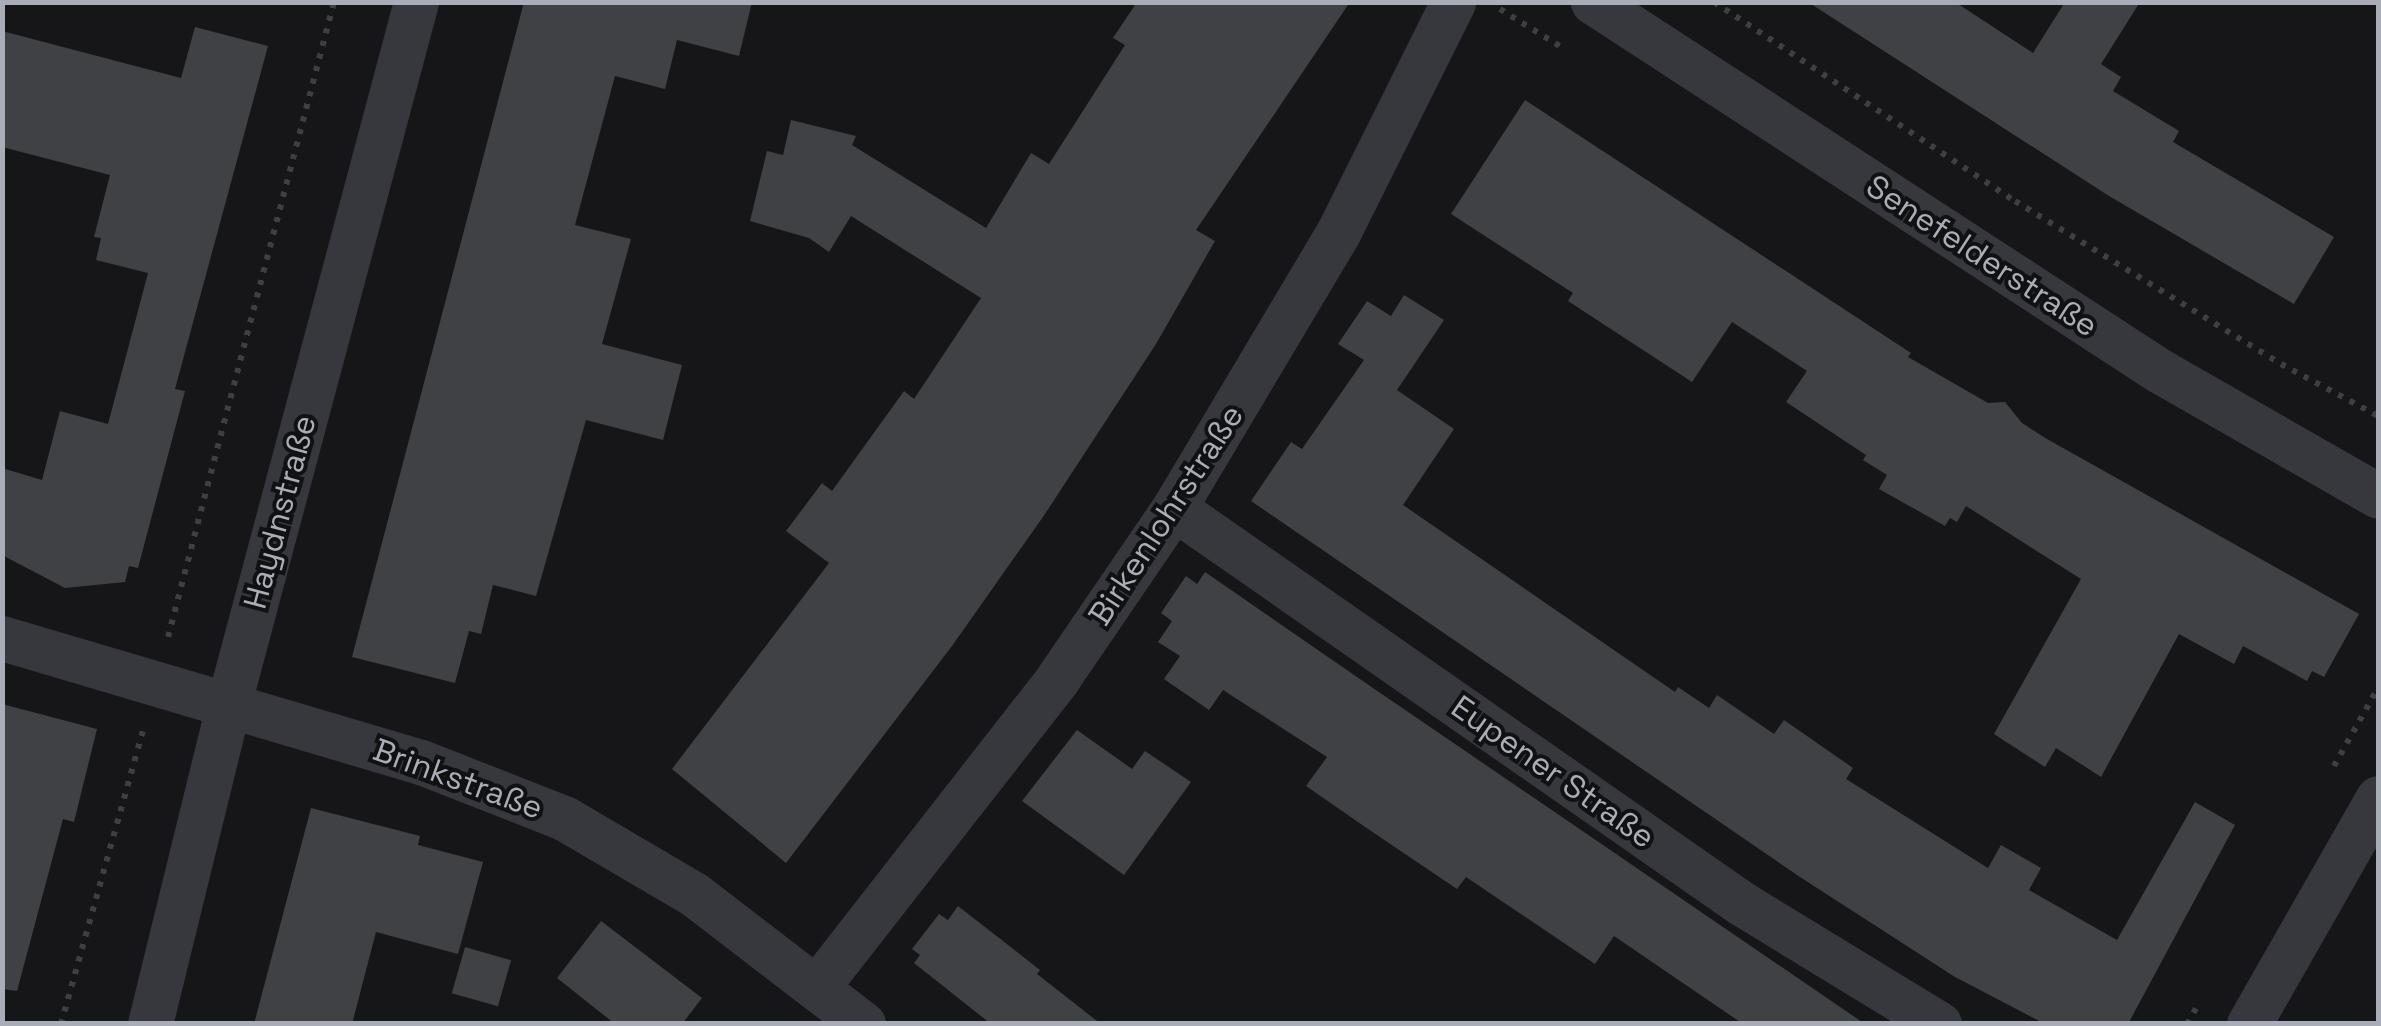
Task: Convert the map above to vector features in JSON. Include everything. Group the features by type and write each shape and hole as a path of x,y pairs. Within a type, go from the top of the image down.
{"street":[{"name":"Birkenlohrstraße","path":"817,987 1058,678 1174,508 1338,233 1453,2"},
{"name":"Senefelderstraße","path":"1593,2 2144,360 2378,496"},
{"name":"Haydnstraße","path":"150,1024 409,4"},
{"name":"Eupener Straße","path":"1174,508 1742,903 1940,1024"},
{"name":"Brinkstraße","path":"2,638 421,762 564,818 695,896 863,1024"},
{"path":"2249,1024 2378,798"}],"path":[{"path":"62,1024 156,684 334,2"},
{"path":"1714,2 2015,201 2280,364 2378,416"}],"building":[{"path":"524,2 752,2 739,56 677,40 665,89 615,76 575,225 631,239 602,344 682,365 663,440 586,420 536,596 493,585 481,634 469,631 455,683 352,657"},
{"path":"1137,2 1350,2 1196,230 1215,241 1156,344 1045,514 952,646 786,863 672,769 829,563 786,531 822,483 832,491 904,391 914,399 981,298 851,216 829,252 809,238 750,221 767,151 783,155 791,120 856,136 852,145 986,228 1031,153 1049,164 1125,45 1113,38"},
{"path":"1808,2 1955,2 2033,53 2065,2 2140,2 2101,64 2121,77 2113,91 2179,131 2173,142 2334,237 2294,304 2109,196"},
{"path":"195,27 268,46 175,389 185,391 138,568 129,566 125,582 65,588 2,555 2,468 42,480 60,411 108,424 148,273 96,260 101,238 94,237 110,175 2,147 2,31 181,78"},
{"path":"1525,100 1911,353 1908,357 1988,403 2005,402 2022,423 2047,439 2359,614 2324,677 2312,671 2307,681 2243,646 2234,664 2179,634 2101,777 2056,748 2045,767 1994,734 2081,579 1966,506 1957,522 1950,518 1945,526 1879,489 1887,475 1863,460 1866,455 1786,402 1807,371 1732,322 1692,382 1568,301 1573,293 1451,214"},
{"path":"1404,295 1444,320 1397,390 1454,429 1403,505 1675,692 1678,687 1709,708 1717,695 1774,734 1784,720 1853,768 1846,779 1988,868 2001,845 2041,868 2029,890 2117,940 2195,802 2235,825 2128,1024 2045,1024 1955,977 1800,877 1251,501 1291,442 1302,449 1364,360 1338,344 1367,301 1391,316"},
{"path":"1205,572 1865,1024 1743,1024 1614,936 1595,964 1466,877 1457,889 1371,831 1306,786 1327,757 1223,690 1209,710 1164,679 1180,656 1158,642 1172,621 1161,613 1186,576 1197,584"},
{"path":"2,704 97,729 74,822 63,819 17,991 2,989"},
{"path":"1077,730 1132,769 1145,751 1191,782 1124,875 1022,801"},
{"path":"311,808 420,836 418,845 483,862 458,954 376,932 352,1024 254,1024"},
{"path":"958,906 1101,1024 991,1024 914,963 920,955 912,949 939,914 948,920"},
{"path":"601,921 702,998 682,1024 615,1024 557,978"},
{"path":"465,947 511,960 498,1006 452,993"}]}
